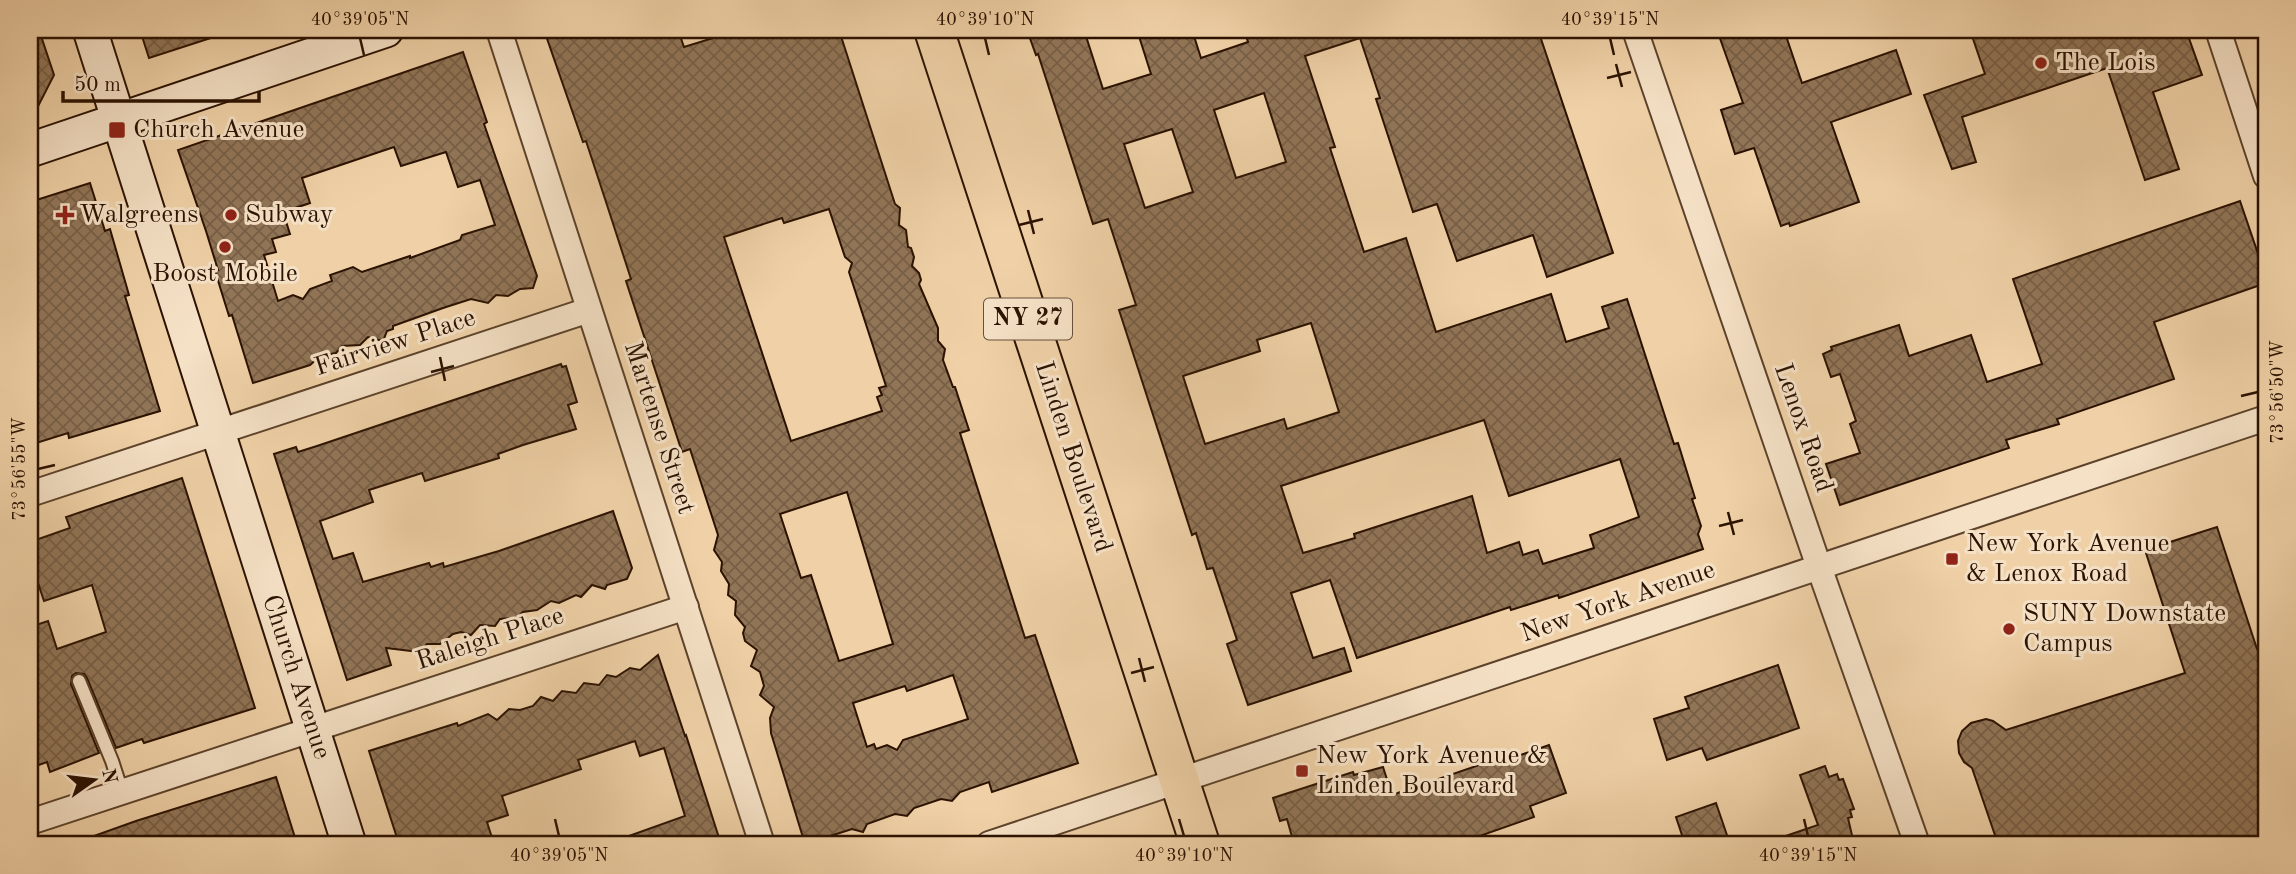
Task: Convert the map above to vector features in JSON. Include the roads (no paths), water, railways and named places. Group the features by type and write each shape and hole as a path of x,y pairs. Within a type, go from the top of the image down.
{"highway":[{"name":"Linden Boulevard","path":"934,30 1199,844"}],"main road":[{"name":"Church Avenue","path":"90,30 349,844"},
{"path":"30,150 386,30"}],"street":[{"name":"Martense Street","path":"499,30 762,844"},
{"name":"Lenox Road","path":"1635,30 1917,844"},
{"path":"2218,30 2266,176"},
{"name":"Fairview Place","path":"30,494 589,310"},
{"name":"New York Avenue","path":"989,844 2266,418"},
{"name":"Raleigh Place","path":"30,822 686,607"}],"lane":[{"path":"79,681 122,792"}],"place":[{"name":"The Lois","path":"2041,63"},
{"name":"Church Avenue","path":"117,130"},
{"name":"Walgreens","path":"65,215"},
{"name":"Subway","path":"231,215"},
{"name":"Boost Mobile","path":"225,247"},
{"name":"New York Avenue & Lenox Road","path":"1952,559"},
{"name":"SUNY Downstate Campus","path":"2009,629"},
{"name":"New York Avenue & Linden Boulevard","path":"1302,771"}]}
